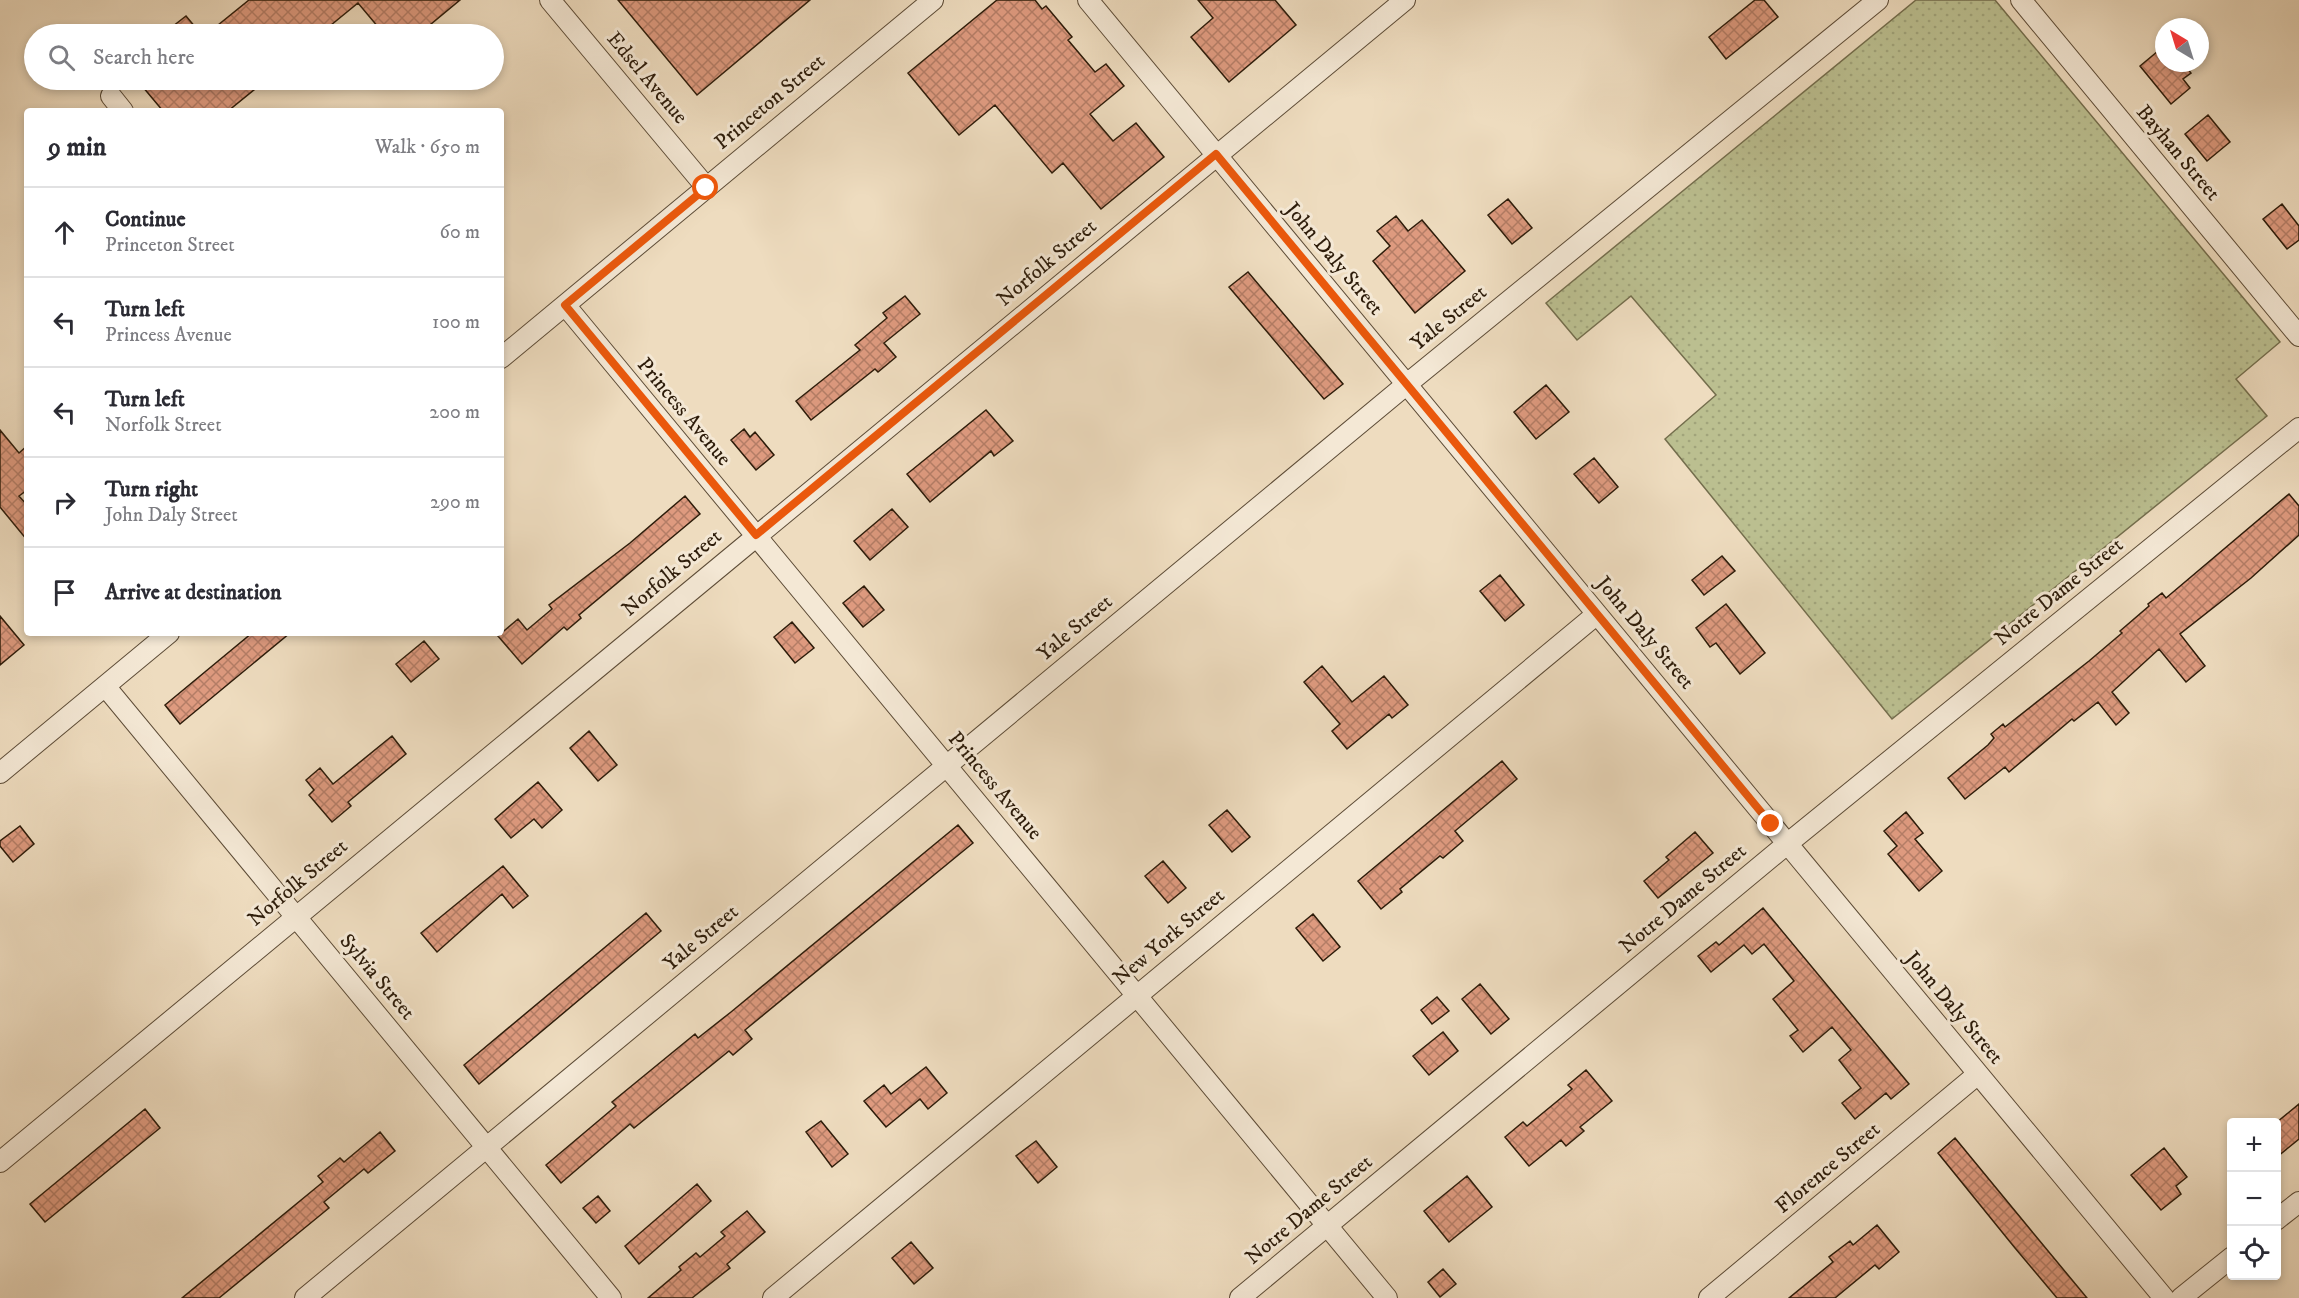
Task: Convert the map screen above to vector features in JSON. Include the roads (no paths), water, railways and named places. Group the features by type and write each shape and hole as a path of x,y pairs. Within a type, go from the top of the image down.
{"street":[{"name":"Edsel Avenue","path":"550,0 706,188"},
{"name":"Princeton Street","path":"504,356 933,0"},
{"name":"John Daly Street","path":"1088,0 2164,1298"},
{"name":"Norfolk Street","path":"0,1162 1405,0"},
{"name":"Yale Street","path":"305,1298 1407,384 1878,0"},
{"name":"Bayhan Street","path":"2021,0 2299,336"},
{"name":"Princess Avenue","path":"565,305 1387,1298"},
{"name":"Notre Dame Street","path":"1240,1298 1787,844 2299,428"},
{"name":"New York Street","path":"772,1298 1597,614"},
{"path":"0,774 165,636"},
{"name":"Sylvia Street","path":"105,686 611,1298"},
{"name":"Florence Street","path":"1709,1298 1978,1074"},
{"path":"2281,1217 2299,1202"},
{"path":"2181,1298 2227,1261"}]}
